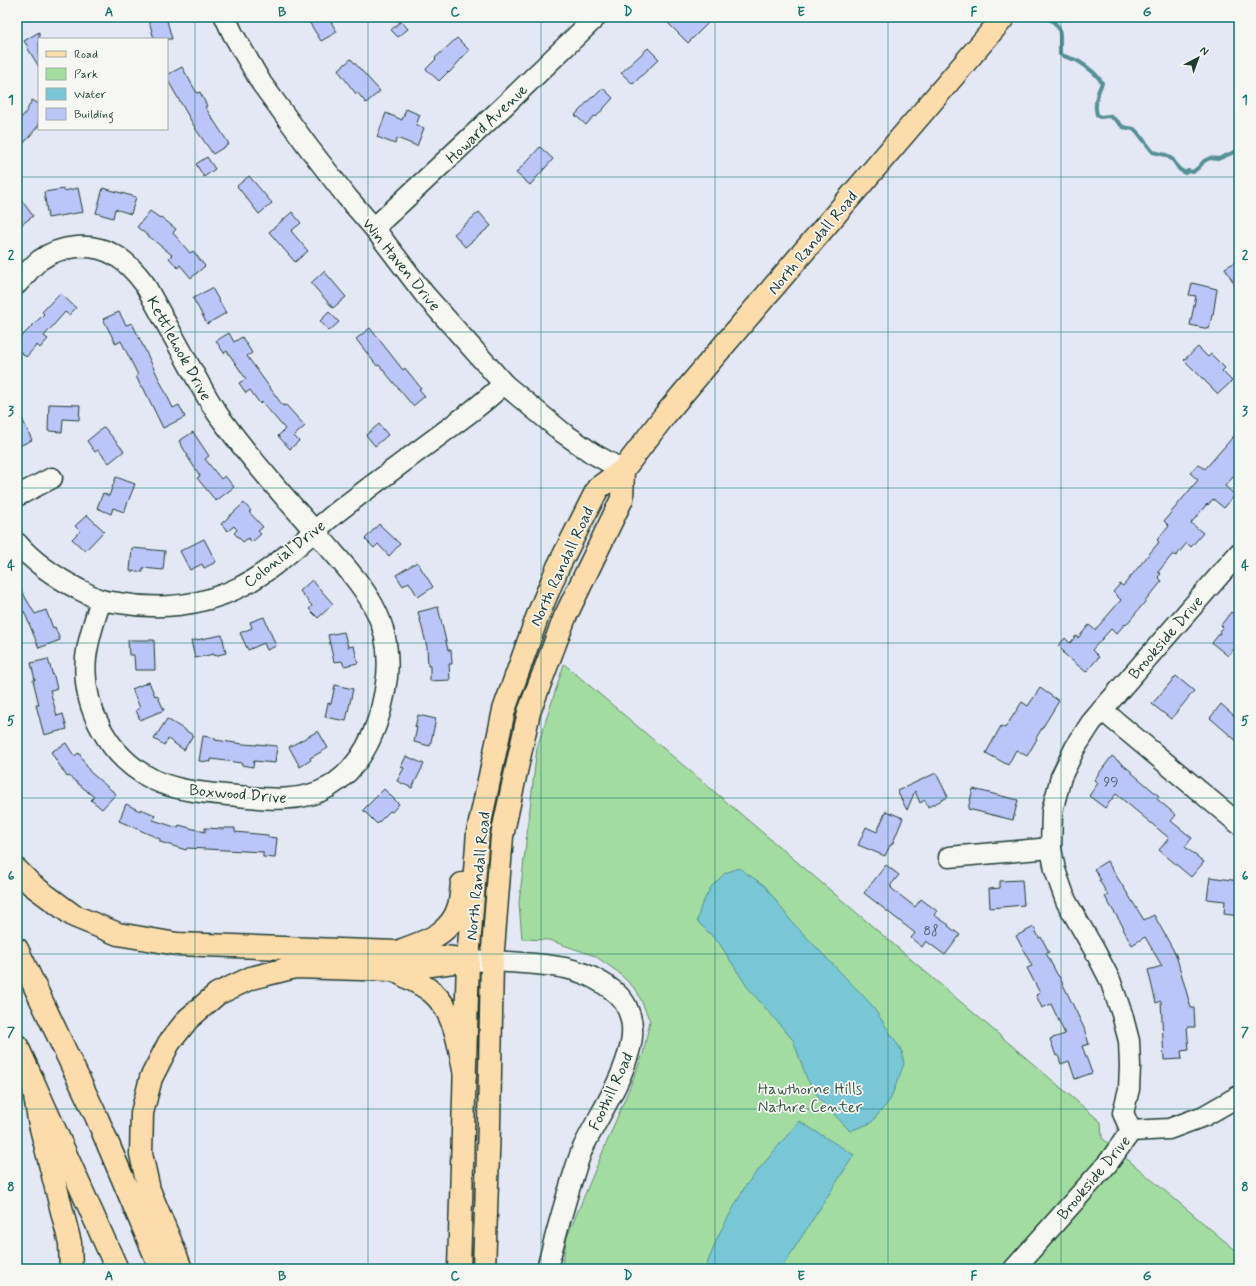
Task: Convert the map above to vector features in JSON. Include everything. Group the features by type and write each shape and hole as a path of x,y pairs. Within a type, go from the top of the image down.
{"main road":[{"name":"North Randall Road","path":"459,1269 468,960 478,832 504,710 538,615 558,567 598,488 623,470 665,415 707,365 1004,17"},
{"name":"North Randall Road","path":"484,1269 489,1125 492,961 502,836 529,712 565,617 622,499 623,470"},
{"path":"17,870 32,885 74,916 118,934 176,944 395,961 443,931 455,916 460,904 470,819 488,784"},
{"path":"17,949 97,1118 161,1269"},
{"path":"181,1269 172,1243 149,1190 141,1154 142,1112 151,1078 168,1043 188,1019 217,994 251,978 295,967 395,961 468,960"},
{"path":"395,961 432,992 446,1008 456,1031 465,1075"},
{"path":"17,1046 117,1269"},
{"path":"32,1079 39,1120 70,1243 71,1269"}],"street":[{"name":"Win Haven Drive","path":"225,17 233,34 262,84 332,178 374,228 425,295 504,384 562,432 592,453 623,470"},
{"name":"Howard Avenue","path":"374,228 493,117 596,17"},
{"name":"Kettlehook Drive","path":"17,284 40,261 59,250 70,247 94,247 105,250 127,263 144,283 221,419 267,477 314,531"},
{"name":"Colonial Drive","path":"17,543 40,566 64,581 102,600 145,607 176,606 196,603 216,597 238,588 283,558 337,512 483,403 504,384"},
{"path":"17,496 52,478"},
{"name":"Boxwood Drive","path":"102,600 89,640 86,658 88,696 93,714 105,735 128,763 155,780 191,790 256,798 284,799 299,797 316,792 329,787 344,776 353,767 366,748 379,714 387,677 388,662 381,623 370,600 362,586 314,531"},
{"name":"Brookside Drive","path":"1014,1269 1108,1163 1131,1131 1123,1112 1129,1089 1130,1066 1129,1041 1122,1014 1110,980 1066,901 1055,870 1051,848 1052,811 1061,777 1075,748 1102,710 1236,563"},
{"path":"1102,710 1239,824"},
{"path":"949,857 1051,848"},
{"name":"Foothill Road","path":"468,960 525,963 566,968 591,976 620,996 628,1009 631,1019 631,1041 629,1053 618,1082 589,1135 575,1168 554,1239 547,1269"},
{"path":"1131,1131 1169,1129 1204,1116 1239,1097"}],"green space":[{"name":"Hawthorne Hills Nature Center","path":"564,664 1101,1122 1102,1138 1239,1253 1239,1269 561,1269 567,1237 643,1054 650,1021 637,991 618,972 595,956 549,940 522,939 519,903 537,748"}],"water":[{"path":"739,868 765,886 791,921 871,1004 902,1051 904,1064 890,1100 871,1123 850,1131 822,1102 807,1079 793,1040 748,988 719,943 697,921 701,906 711,887 725,873"},
{"path":"799,1121 854,1155 781,1269 705,1269 719,1234 746,1185"}],"building":[{"path":"148,17 166,17 172,39 154,38"},
{"path":"306,17 328,17 337,32 321,41"},
{"path":"675,17 714,17 688,43 668,23"},
{"path":"401,21 408,29 398,37 391,30"},
{"path":"39,32 38,65 28,47 24,41"},
{"path":"457,38 469,50 449,73 448,72 439,81 426,69 436,59 435,58"},
{"path":"648,48 659,59 633,84 621,73"},
{"path":"351,59 380,91 366,103 357,92 356,94 338,70"},
{"path":"182,67 197,93 200,92 207,106 205,107 229,144 213,154 197,131 168,81 168,74"},
{"path":"603,88 613,98 596,117 594,116 586,125 575,115 594,95 595,96"},
{"path":"32,100 38,103 38,126 24,143 17,136 17,123 26,112"},
{"path":"406,109 420,115 416,125 424,128 417,146 397,138 395,144 377,137 386,113 402,120"},
{"path":"540,147 553,159 530,185 516,173"},
{"path":"207,157 215,169 204,177 196,164"},
{"path":"249,176 272,203 259,214 237,186"},
{"path":"78,188 83,212 48,218 44,192 64,189 64,191"},
{"path":"103,188 136,197 131,214 115,209 113,218 96,213"},
{"path":"17,194 33,216 17,228"},
{"path":"150,211 160,218 161,217 176,229 173,233 190,253 193,251 205,266 191,278 180,265 178,268 169,258 172,255 137,227"},
{"path":"292,212 301,223 291,231 308,251 295,262 269,232"},
{"path":"479,212 491,226 465,247 454,234"},
{"path":"1239,260 1239,292 1225,268"},
{"path":"324,271 346,297 333,308 311,283"},
{"path":"1192,283 1217,289 1209,329 1190,325 1196,296 1189,295"},
{"path":"212,288 226,313 207,324 193,298"},
{"path":"60,293 76,308 69,315 65,312 44,336 48,339 40,348 37,345 26,357 17,348 17,341 44,314 42,312"},
{"path":"119,312 126,325 132,323 173,408 179,405 185,417 163,428 143,387 141,387 136,376 138,375 121,341 116,344 103,319"},
{"path":"329,312 339,322 329,331 320,321"},
{"path":"370,328 403,370 405,368 421,388 419,389 425,396 413,406 379,365 377,366 356,339"},
{"path":"229,333 234,342 242,337 252,353 247,356 283,406 286,405 305,426 294,436 299,441 290,449 278,436 285,429 262,402 260,404 250,390 246,393 239,383 246,379 227,351 224,353 216,341"},
{"path":"1198,347 1208,357 1211,354 1225,368 1222,371 1232,381 1218,394 1184,360"},
{"path":"49,404 80,405 79,420 63,419 62,432 48,431"},
{"path":"17,408 32,440 17,447"},
{"path":"379,424 388,435 375,446 366,435"},
{"path":"104,427 124,451 109,463 98,450 95,452 87,441"},
{"path":"1239,430 1239,470 1225,486 1235,495 1224,508 1213,499 1191,523 1203,533 1191,547 1187,543 1176,556 1173,554 1158,572 1161,574 1158,577 1162,581 1126,625 1125,624 1116,634 1111,629 1092,650 1099,657 1086,672 1063,653 1064,652 1058,646 1065,638 1070,643 1076,636 1078,638 1089,625 1095,630 1121,600 1113,592 1120,584 1123,586 1159,542 1157,540 1169,526 1164,521 1198,480 1190,473 1198,464 1205,469"},
{"path":"193,432 209,456 205,459 221,479 225,476 234,487 216,501 197,478 200,476 179,441"},
{"path":"116,477 135,484 124,512 113,508 111,514 97,508 103,493 109,496"},
{"path":"244,503 251,511 249,512 263,527 258,531 261,534 252,542 248,538 243,542 234,533 237,530 234,526 228,531 221,524"},
{"path":"87,515 104,531 85,551 72,539 80,531 75,526"},
{"path":"379,524 400,544 389,556 378,544 374,548 365,539"},
{"path":"204,539 216,562 204,568 202,564 190,570 180,551"},
{"path":"132,548 165,551 163,570 143,568 143,572 130,571"},
{"path":"417,562 433,587 418,597 409,582 403,586 396,575"},
{"path":"312,580 333,604 318,618 309,609 312,606 300,591"},
{"path":"17,583 35,614 46,610 53,628 55,627 60,640 39,648 24,611 17,615"},
{"path":"438,607 448,650 451,650 452,664 449,664 450,680 430,681 430,666 428,666 427,647 418,612"},
{"path":"1231,612 1239,618 1239,643 1228,656 1212,643 1223,627 1221,625"},
{"path":"264,617 276,646 267,650 264,643 248,650 240,633 252,628 250,622"},
{"path":"344,632 348,647 354,646 358,663 344,666 342,661 334,662 328,635"},
{"path":"222,635 226,653 195,658 191,641"},
{"path":"128,640 154,640 155,670 135,670 134,655 129,655"},
{"path":"48,659 57,689 50,690 57,716 63,714 67,729 44,735 36,705 39,705 33,680 35,680 31,663"},
{"path":"1176,676 1194,691 1171,719 1152,704"},
{"path":"149,682 155,696 157,695 164,710 140,720 136,710 140,708 132,689"},
{"path":"335,685 353,689 346,721 325,717 328,703 331,704"},
{"path":"1040,688 1059,701 1036,738 1037,739 1027,756 1016,750 1008,765 986,753 1001,726 1005,728 1022,702 1028,706"},
{"path":"1221,704 1239,720 1239,743 1210,718"},
{"path":"418,715 436,719 430,746 414,742 417,727 415,727"},
{"path":"167,719 193,735 184,750 168,739 164,745 154,739"},
{"path":"318,731 328,748 310,758 311,760 300,767 289,747"},
{"path":"203,736 215,738 215,740 243,744 277,746 275,763 254,761 253,767 241,765 242,763 211,759 211,762 199,761"},
{"path":"66,743 74,756 79,753 90,772 116,794 102,809 91,800 94,797 69,776 67,777 51,752"},
{"path":"406,756 424,764 412,788 397,781 404,768 401,767"},
{"path":"1112,756 1159,796 1157,799 1176,815 1171,821 1192,838 1185,847 1204,862 1191,877 1159,850 1169,838 1116,794 1105,808 1089,796 1098,783 1094,780"},
{"path":"936,773 948,797 928,807 925,800 920,803 915,791 907,810 897,791"},
{"path":"384,789 399,804 392,812 390,811 377,824 363,810"},
{"path":"973,789 1018,800 1013,820 968,809"},
{"path":"126,804 140,811 141,809 155,815 153,820 178,828 179,825 205,832 205,828 235,828 235,832 268,835 268,837 277,838 275,858 263,857 263,852 187,848 186,850 160,842 160,839 119,821"},
{"path":"886,811 903,818 892,845 890,845 885,856 858,845 866,827 877,832"},
{"path":"1107,861 1144,920 1154,915 1176,955 1191,1008 1194,1008 1195,1027 1187,1027 1189,1050 1181,1051 1182,1059 1164,1060 1161,1001 1156,1003 1148,970 1162,966 1145,937 1132,945 1123,929 1124,928 1105,897 1108,895 1094,869"},
{"path":"886,865 899,875 890,886 892,887 891,888 915,907 921,899 937,911 934,915 949,925 948,926 960,935 945,955 926,941 922,947 911,938 915,933 864,893"},
{"path":"1210,877 1239,881 1239,916 1224,914 1225,901 1207,899"},
{"path":"1022,880 1024,905 990,908 989,889 1000,888 1000,881"},
{"path":"1034,927 1039,938 1041,937 1049,952 1046,953 1059,976 1084,1028 1089,1044 1082,1046 1092,1073 1075,1079 1069,1061 1061,1064 1058,1055 1056,1056 1050,1039 1065,1034 1051,1004 1042,1008 1036,995 1040,993 1027,968 1032,966 1016,936"}],"waterway":[{"path":"1047,17 1053,21 1059,29 1060,54 1081,63 1095,74 1102,83 1096,99 1097,115 1100,117 1109,116 1123,127 1134,129 1153,152 1166,155 1173,160 1179,169 1185,173 1188,171 1193,172 1204,161 1210,158 1218,159 1239,150"}]}
